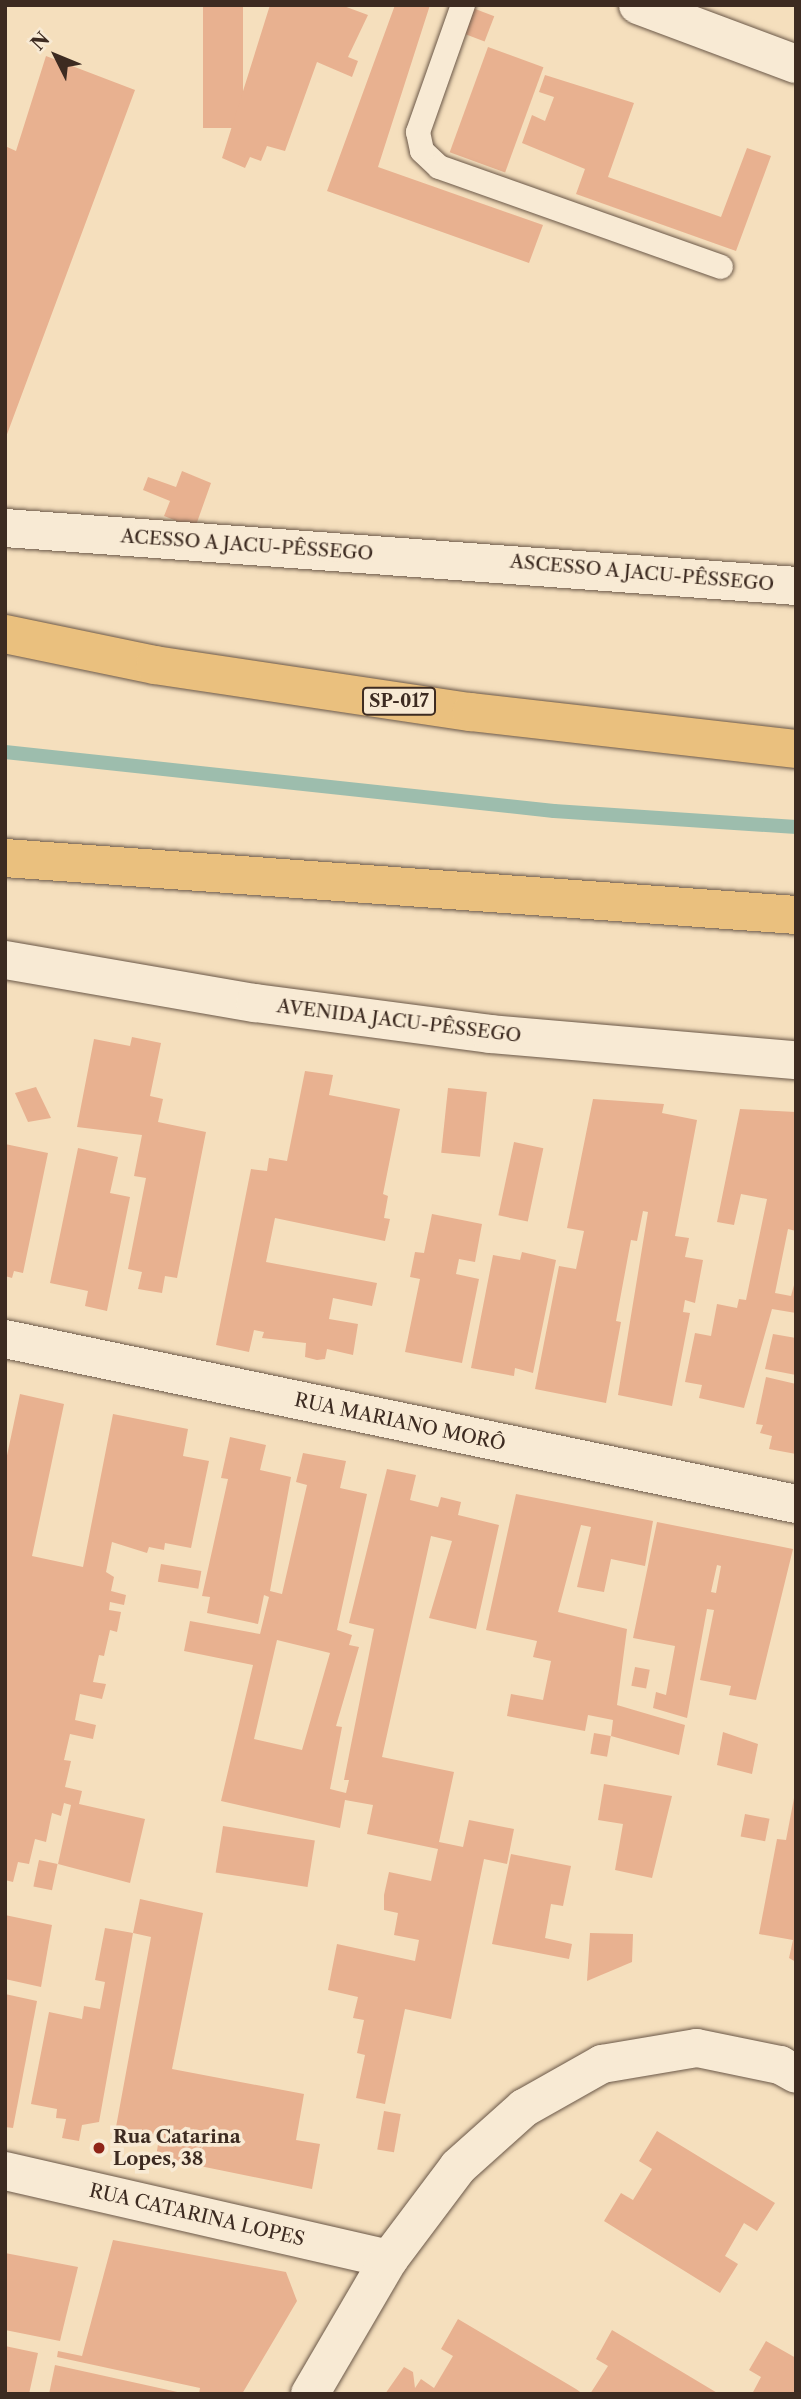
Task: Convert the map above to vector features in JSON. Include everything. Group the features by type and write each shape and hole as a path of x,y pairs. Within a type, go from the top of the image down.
{"highway":[{"name":"SP-017","path":"5,634 155,665 471,712 796,749"},
{"path":"5,858 796,915"}],"street":[{"path":"638,5 796,64"},
{"name":"ACESSO A JACU-PÊSSEGO","path":"5,528 489,560"},
{"name":"ASCESSO A JACU-PÊSSEGO","path":"489,560 796,586"},
{"name":"AVENIDA JACU-PÊSSEGO","path":"5,960 255,1003 489,1034 796,1060"},
{"name":"RUA MARIANO MORÔ","path":"5,1339 796,1504"},
{"path":"310,2394 389,2259 457,2167 524,2108 602,2064 697,2048 780,2065 796,2074"},
{"name":"RUA CATARINA LOPES","path":"5,2171 389,2259"}],"lane":[{"path":"463,5 418,132 422,151 439,167 721,267"}],"building":[{"path":"203,5 243,5 243,128 203,128"},
{"path":"270,5 341,5 368,15 348,57 358,61 352,77 317,62 285,151 267,146 261,161 250,157 245,168 222,158"},
{"path":"395,5 430,5 378,167 543,225 529,263 327,191"},
{"path":"470,7 494,16 485,42 460,32"},
{"path":"488,47 543,67 505,172 450,152"},
{"path":"46,56 135,90 6,437 5,146 16,151"},
{"path":"545,75 634,103 608,177 721,217 747,148 771,156 736,251 576,194 585,169 522,143 532,115 545,121 554,97 539,92"},
{"path":"182,471 211,483 195,528 164,516 170,501 143,490 148,477 176,487"},
{"path":"132,1037 161,1043 150,1096 163,1099 158,1122 206,1132 177,1278 165,1276 162,1293 138,1289 142,1272 128,1269 146,1178 134,1176 142,1135 77,1127 94,1039 130,1046"},
{"path":"305,1071 333,1075 329,1095 400,1109 383,1194 388,1196 384,1218 390,1219 385,1241 275,1218 266,1262 377,1283 372,1306 333,1298 329,1319 358,1324 353,1355 327,1349 325,1359 317,1360 305,1357 306,1343 262,1338 264,1332 254,1330 249,1352 216,1345 251,1169 267,1171 269,1158 287,1161"},
{"path":"36,1087 51,1118 28,1122 15,1093"},
{"path":"448,1088 487,1092 480,1157 441,1153"},
{"path":"593,1099 664,1104 662,1113 697,1120 675,1236 689,1238 685,1257 703,1260 695,1303 685,1300 683,1312 690,1313 672,1406 618,1395 648,1212 643,1211 637,1241 631,1240 616,1321 621,1322 606,1403 535,1389 559,1266 576,1269 584,1231 567,1228"},
{"path":"740,1109 796,1112 796,1231 788,1229 775,1293 791,1296 796,1278 796,1313 772,1309 744,1408 699,1398 702,1385 685,1382 695,1333 711,1336 717,1304 737,1308 739,1299 746,1300 767,1199 741,1194 734,1225 717,1222"},
{"path":"514,1142 543,1148 528,1222 498,1215"},
{"path":"5,1144 48,1153 23,1273 14,1271 12,1278 5,1276"},
{"path":"78,1148 118,1157 110,1193 130,1197 107,1311 85,1306 88,1291 50,1283"},
{"path":"432,1214 482,1224 475,1262 459,1259 456,1274 479,1279 462,1363 405,1352 420,1279 410,1277 415,1252 424,1253"},
{"path":"522,1252 556,1260 533,1373 515,1368 514,1376 471,1368 493,1255 520,1260"},
{"path":"773,1334 796,1338 796,1375 765,1369"},
{"path":"766,1377 796,1384 796,1454 769,1449 772,1436 760,1433 763,1425 756,1424"},
{"path":"20,1394 64,1404 32,1556 83,1567 113,1414 188,1429 183,1456 209,1461 191,1548 165,1543 164,1550 149,1547 147,1553 112,1542 106,1572 114,1577 111,1591 126,1595 124,1605 110,1602 109,1610 121,1612 117,1632 110,1630 104,1656 99,1655 93,1682 106,1684 102,1699 80,1694 75,1720 96,1725 93,1739 70,1734 64,1760 71,1761 65,1787 82,1791 79,1804 145,1819 130,1883 58,1864 71,1805 64,1803 61,1816 52,1813 46,1842 35,1839 29,1864 18,1862 13,1882 5,1880 5,1465"},
{"path":"230,1437 266,1445 260,1470 291,1477 270,1591 282,1594 307,1485 296,1482 303,1453 346,1461 340,1488 367,1494 337,1630 352,1635 349,1645 359,1647 336,1726 342,1727 330,1789 346,1793 349,1780 344,1780 374,1629 349,1623 387,1469 416,1475 410,1500 438,1507 441,1497 461,1502 458,1515 499,1525 476,1629 429,1618 452,1541 431,1536 382,1757 454,1772 439,1842 463,1847 469,1820 514,1829 507,1864 484,1859 451,2019 405,2009 385,2104 356,2098 365,2055 357,2053 364,2020 353,2018 358,1997 328,1990 337,1944 415,1961 419,1940 394,1935 398,1913 384,1910 384,1895 389,1872 431,1881 438,1849 367,1834 373,1805 345,1800 340,1828 221,1801 253,1665 184,1651 190,1621 260,1634 269,1597 264,1595 258,1624 207,1613 210,1597 202,1596 228,1479 221,1478","holes":["277,1640 330,1653 302,1750 254,1739"]},
{"path":"516,1494 653,1521 645,1566 611,1559 604,1592 577,1587 591,1527 581,1525 558,1612 627,1629 617,1705 685,1725 679,1755 611,1736 613,1720 588,1715 585,1731 507,1716 511,1694 543,1700 551,1661 533,1657 537,1641 486,1630"},
{"path":"657,1522 793,1549 756,1700 729,1695 731,1686 700,1680 714,1610 707,1609 687,1718 653,1708 656,1692 666,1695 675,1646 633,1638","holes":["717,1565 721,1566 716,1593 711,1592"]},
{"path":"161,1564 201,1571 198,1589 158,1582"},
{"path":"635,1667 650,1670 646,1689 631,1686"},
{"path":"723,1732 758,1744 752,1774 717,1765"},
{"path":"594,1733 611,1736 607,1757 590,1754"},
{"path":"604,1784 672,1796 652,1878 615,1870 623,1824 598,1820"},
{"path":"794,1798 796,1962 789,1958 793,1940 759,1934 777,1839 786,1840"},
{"path":"745,1814 770,1819 765,1841 741,1837"},
{"path":"223,1826 315,1841 308,1887 216,1872"},
{"path":"511,1854 571,1866 563,1906 551,1904 545,1938 572,1944 569,1959 492,1944"},
{"path":"39,1860 58,1864 52,1890 33,1886"},
{"path":"140,1899 203,1913 172,2069 304,2094 296,2140 320,2144 312,2189 156,2157 159,2138 116,2127 151,1937 133,1933"},
{"path":"5,1915 52,1925 41,1987 5,1979"},
{"path":"105,1928 133,1933 99,2122 82,2125 79,2141 62,2138 66,2119 56,2118 57,2109 31,2104 49,2012 82,2019 84,2006 100,2009 105,1982 95,1980"},
{"path":"590,1933 633,1934 632,1962 587,1981"},
{"path":"5,1994 37,2001 13,2128 5,2127"},
{"path":"384,2111 401,2114 394,2152 377,2149"},
{"path":"657,2131 775,2203 757,2231 744,2223 725,2256 738,2264 720,2293 604,2221 621,2193 633,2200 652,2169 639,2161"},
{"path":"113,2240 286,2272 297,2301 242,2394 199,2394 200,2388 57,2357 58,2351 82,2356"},
{"path":"5,2253 78,2267 60,2341 5,2330"},
{"path":"458,2319 583,2394 385,2394 404,2367 413,2372 415,2388 421,2379 434,2388 453,2356 441,2349"},
{"path":"612,2330 719,2394 590,2394 608,2366 596,2359"},
{"path":"766,2341 796,2358 796,2394 752,2394 761,2377 749,2370"},
{"path":"5,2346 38,2353 29,2394 5,2394"},
{"path":"55,2365 182,2393 182,2394 49,2394"}],"waterway":[{"path":"5,752 554,811 796,827"}],"place":[{"name":"Rua Catarina Lopes, 38","path":"99,2148"}]}
